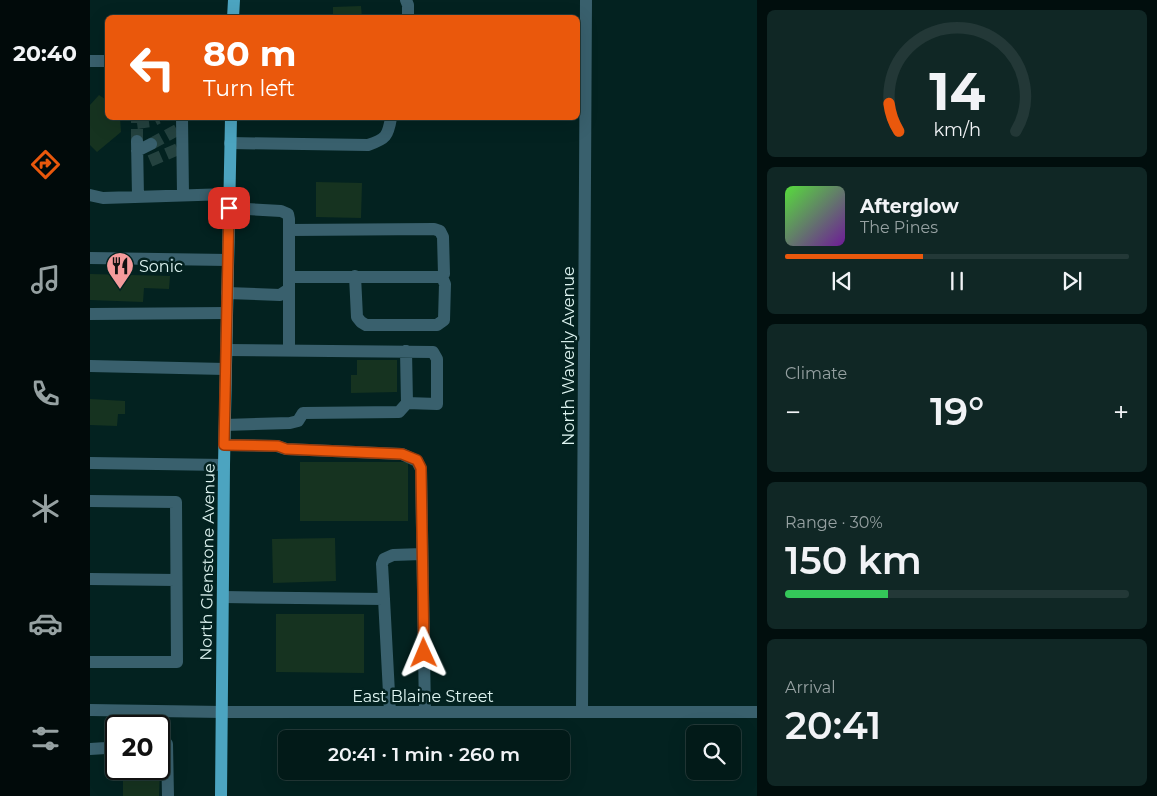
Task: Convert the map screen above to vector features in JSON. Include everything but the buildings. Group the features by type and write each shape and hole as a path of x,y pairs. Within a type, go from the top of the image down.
{"main road":[{"path":"233,15 234,0"},
{"name":"North Glenstone Avenue","path":"221,796 224,425 231,120"}],"street":[{"path":"406,0 408,15"},
{"name":"North Waverly Avenue","path":"582,712 586,0"},
{"path":"90,61 105,61"},
{"path":"230,143 368,146 382,140 388,132 391,120"},
{"path":"181,125 180,148 183,195"},
{"path":"138,197 137,146 151,144"},
{"path":"137,166 150,161"},
{"path":"90,195 103,198 229,194"},
{"path":"229,208 281,211 288,214 289,351"},
{"path":"289,230 434,229 440,231 443,237 444,320 437,326 366,325 357,317 355,276"},
{"path":"90,258 228,260"},
{"path":"227,293 280,295 289,283 355,276 442,276"},
{"path":"90,314 227,313"},
{"path":"226,350 432,352 437,359 437,404 407,403"},
{"path":"224,425 290,423 298,421 303,413 399,412 407,403 406,352"},
{"path":"90,366 226,369"},
{"path":"224,445 278,446 286,449 402,454 417,460 421,468 425,712"},
{"path":"90,463 224,465"},
{"path":"90,501 176,502 177,662 90,662"},
{"path":"390,712 382,564 384,559 393,555 422,554"},
{"path":"90,578 176,580"},
{"path":"223,597 384,599"},
{"name":"East Blaine Street","path":"90,710 222,712 757,712"},
{"path":"90,749 105,748"},
{"path":"168,780 168,796"}],"tunnel":[{"path":"137,120 137,141"},
{"path":"137,123 154,120"},
{"path":"151,144 177,130"},
{"path":"150,161 178,149"}],"place":[{"name":"Sonic","path":"120,290"}],"route":[{"path":"229,208 224,445 278,446 286,449 402,454 417,460 421,468 424,653"}]}
